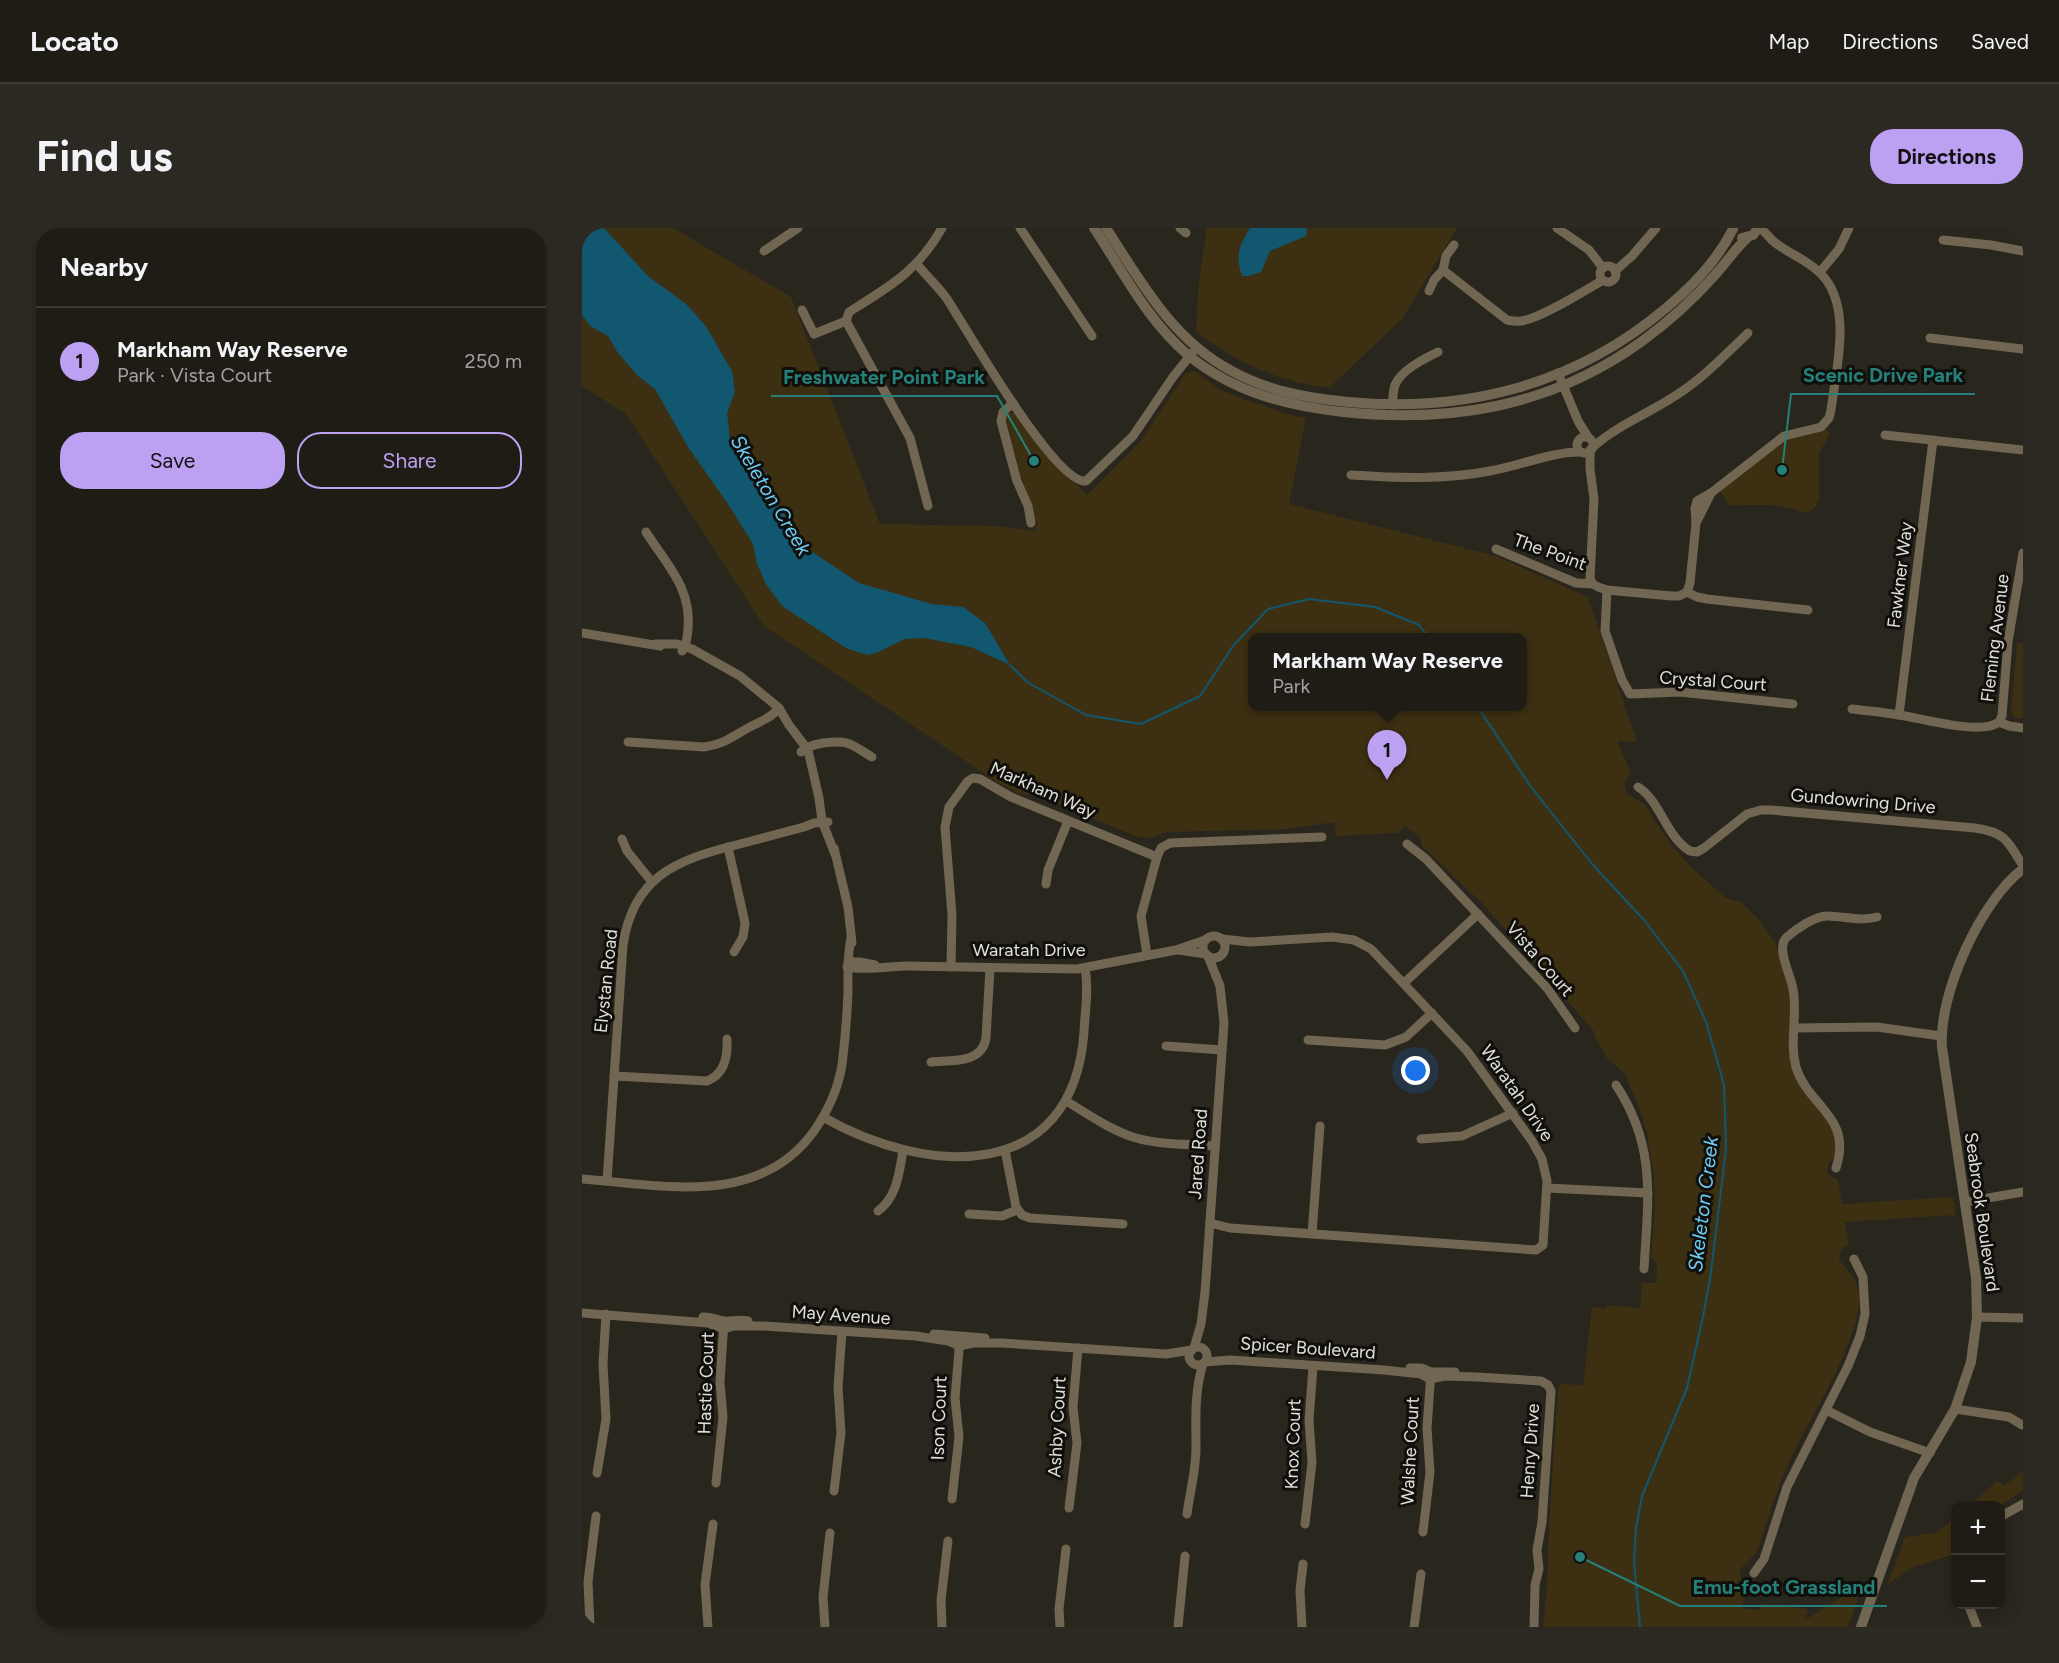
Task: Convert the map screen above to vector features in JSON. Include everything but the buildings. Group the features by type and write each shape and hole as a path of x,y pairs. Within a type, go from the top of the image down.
{"street":[{"path":"764,251 798,228"},
{"path":"928,506 910,438 846,321 849,312 899,279 917,264 942,228"},
{"path":"1020,228 1092,336"},
{"path":"1094,228 1155,320 1167,335 1193,352 1249,380 1288,393 1331,400 1392,405 1430,404 1472,399 1515,389 1558,373 1610,348 1661,313 1704,272 1724,246 1732,228"},
{"path":"1107,228 1164,314 1193,352 1215,374 1271,399 1313,408 1365,414 1414,416 1466,412 1520,400 1564,385 1615,359 1664,324 1759,228 1820,272 1835,296 1840,317 1839,341 1829,418 1816,429 1784,436 1711,493 1696,523 1690,586 1687,592 1707,599 1808,610"},
{"path":"1557,228 1589,250 1603,268"},
{"path":"1615,271 1632,256 1656,228"},
{"path":"1732,228 1737,235 1774,241"},
{"path":"1820,272 1839,249 1849,228"},
{"path":"1943,240 1991,244 2023,251"},
{"path":"1429,291 1434,280 1443,270 1446,256 1454,245"},
{"path":"917,264 945,297 1042,446 1074,478 1082,481 1086,481 1133,436 1193,352"},
{"path":"1443,270 1507,320 1515,322 1541,314 1603,280 1608,282 1613,280 1616,276 1615,271 1608,266 1603,268 1600,273 1603,280"},
{"path":"802,310 814,334 846,321"},
{"path":"1351,475 1397,478 1462,475 1508,468 1563,453 1638,419 1680,393 1748,333"},
{"path":"1930,338 2023,349"},
{"path":"1392,405 1394,387 1398,379 1419,362 1438,352"},
{"path":"1558,373 1578,421 1590,469 1594,499 1590,579 1593,584"},
{"path":"1013,403 1003,412 1001,421 1017,481 1028,506 1031,523"},
{"path":"1885,435 2023,450"},
{"name":"Fawkner Way","path":"1899,714 1933,440"},
{"path":"646,532 684,591 688,609 688,639 683,648"},
{"name":"The Point","path":"1496,549 1576,583 1593,584 1608,590 1676,596 1687,592"},
{"name":"Fleming Avenue","path":"1852,709 1899,714 1955,725 1989,726 1999,722 2002,716 2011,620 2023,553"},
{"name":"Crystal Court","path":"1608,590 1605,631 1622,680 1630,694 1680,692 1793,704"},
{"path":"582,633 683,648 701,655 740,676 762,695 792,729 805,750 811,768 848,907 851,938 840,1074 835,1093 823,1117 802,1145 780,1164 739,1182 701,1187 582,1179"},
{"path":"628,742 704,747 725,743 775,711"},
{"path":"1999,722 2023,728"},
{"path":"805,750 823,743 843,741 872,757"},
{"name":"Markham Way","path":"951,967 952,915 944,835 950,807 963,785 971,779 980,779 1004,794 1157,857"},
{"name":"Gundowring Drive","path":"1638,787 1646,794 1668,828 1685,848 1695,852 1704,848 1747,814 1771,810 1964,826 1994,831 2009,843 2023,867"},
{"path":"1046,884 1048,870 1068,821"},
{"name":"Elystan Road","path":"606,1181 625,934 632,913 652,882 669,868 687,859 824,823"},
{"path":"1148,955 1141,916 1161,848 1170,843 1322,837"},
{"path":"622,839 627,851 652,882"},
{"name":"Vista Court","path":"1407,844 1426,859 1547,988 1575,1028"},
{"path":"728,847 745,923 743,937 734,952"},
{"name":"Seabrook Boulevard","path":"1861,1627 1914,1478 1955,1408 1971,1362 1977,1317 1976,1278 1941,1036 1942,1018 1962,959 1984,916 2002,888 2023,867"},
{"path":"1404,983 1478,914"},
{"path":"1836,1168 1840,1151 1839,1136 1830,1116 1808,1090 1799,1073 1793,1048 1794,991 1782,943 1789,935 1821,917 1861,920 1877,917"},
{"path":"1213,935 1222,939 1225,945 1224,952 1214,958 1207,955 1203,946 1205,940 1213,935"},
{"name":"Waratah Drive","path":"1210,1227 1536,1250 1543,1245 1547,1188 1542,1159 1513,1113 1467,1051 1371,950 1354,940 1332,937 1250,942 1222,939"},
{"name":"Waratah Drive","path":"850,965 1061,970 1085,968 1176,950 1205,940"},
{"name":"Waratah Drive","path":"1224,952 1250,942"},
{"name":"Waratah Drive","path":"1176,950 1207,955"},
{"name":"Jared Road","path":"1192,1355 1201,1324 1210,1227 1224,1016 1220,986 1224,952"},
{"name":"Jared Road","path":"1207,955 1220,986"},
{"path":"931,1062 970,1058 978,1054 983,1047 990,968"},
{"path":"823,1117 869,1140 903,1150 956,1157 977,1156 1005,1150 1037,1132 1066,1101 1075,1081 1082,1053 1087,983 1085,968"},
{"path":"1308,1040 1385,1045 1406,1037 1432,1014"},
{"path":"1795,1028 1877,1027 1941,1036"},
{"path":"614,1076 707,1081 722,1070 727,1054 727,1038"},
{"path":"1166,1046 1222,1050"},
{"path":"1616,1085 1631,1109 1641,1136 1646,1160 1648,1193 1644,1269"},
{"path":"1066,1101 1116,1130 1137,1138 1215,1146"},
{"path":"1421,1139 1462,1136 1513,1113"},
{"path":"1312,1234 1320,1126"},
{"path":"878,1211 887,1205 893,1193 903,1150"},
{"path":"1005,1150 1017,1210 1022,1215 1030,1218 1123,1224"},
{"path":"1547,1188 1648,1193"},
{"path":"1965,1202 2023,1192"},
{"path":"969,1214 1002,1216 1017,1210"},
{"path":"1754,1573 1764,1559 1787,1487 1848,1366 1863,1327 1865,1314 1863,1274 1854,1259"},
{"name":"May Avenue","path":"582,1313 734,1326 916,1336 946,1334 960,1342 972,1336 1002,1343 1078,1348"},
{"path":"597,1473 606,1419 603,1365 606,1314"},
{"path":"1977,1317 2023,1318"},
{"name":"Jared Road","path":"1201,1324 1206,1351"},
{"name":"Hastie Court","path":"716,1483 723,1417 720,1382 724,1325"},
{"path":"834,1491 841,1433 838,1387 842,1331"},
{"name":"Ison Court","path":"952,1499 959,1437 956,1398 960,1342"},
{"path":"1078,1348 1192,1355 1200,1347 1206,1351 1208,1357 1196,1389"},
{"name":"Ashby Court","path":"1069,1508 1077,1443 1074,1407 1078,1348"},
{"name":"Spicer Boulevard","path":"1206,1351 1230,1359"},
{"path":"1192,1355 1196,1365 1204,1363"},
{"path":"1187,1514 1196,1450 1194,1422 1196,1389 1192,1355"},
{"name":"Spicer Boulevard","path":"1204,1363 1230,1359 1541,1381 1548,1385"},
{"name":"Knox Court","path":"1305,1524 1312,1462 1309,1420 1313,1366"},
{"name":"Walshe Court","path":"1423,1532 1430,1472 1427,1428 1431,1375"},
{"name":"Henry Drive","path":"1534,1627 1536,1600 1544,1570 1542,1522 1551,1391 1548,1385"},
{"path":"1955,1408 2008,1417 2022,1425"},
{"path":"1826,1410 1870,1432 1930,1453"},
{"path":"2005,1515 2023,1504"},
{"path":"590,1627 588,1582 596,1516"},
{"path":"708,1627 705,1585 713,1524"},
{"path":"825,1627 822,1604 830,1533"},
{"path":"942,1627 941,1600 948,1541"},
{"path":"1060,1627 1059,1609 1066,1549"},
{"path":"1178,1627 1185,1556"},
{"path":"1302,1627 1300,1591 1303,1564"},
{"path":"1414,1627 1421,1574"},
{"path":"1970,1609 1977,1627"}],"shaded area":[{"path":"582,228 673,228 791,297 880,524 996,526 1034,531 1038,523 1035,521 1004,419 1007,413 1016,413 1040,448 1087,495 1140,442 1186,373 1195,371 1222,391 1287,414 1306,418 1289,504 1496,556 1588,597 1637,742 1617,741 1631,773 1624,782 1627,794 1644,804 1669,842 1692,868 1726,898 1741,902 1758,919 1776,944 1790,992 1790,1047 1833,1130 1837,1145 1827,1170 1831,1177 1838,1179 1842,1204 1953,1197 1956,1215 1845,1222 1849,1244 1839,1257 1854,1279 1859,1294 1854,1328 1836,1372 1787,1467 1758,1550 1741,1570 1740,1575 1747,1586 1741,1608 1759,1610 1761,1604 1808,1609 1805,1620 1863,1584 1848,1627 1543,1627 1558,1391 1560,1384 1583,1385 1592,1307 1606,1308 1607,1305 1640,1308 1642,1283 1656,1283 1657,1264 1651,1257 1655,1207 1654,1175 1647,1133 1638,1104 1624,1073 1606,1057 1593,1030 1483,904 1422,846 1420,837 1405,826 1399,833 1336,836 1335,822 1287,829 1167,832 1148,838 1135,836 1038,796 1018,793 1000,784 764,626 626,414 582,386"},
{"path":"1207,228 1457,228 1402,319 1329,388 1292,381 1258,369 1226,352 1196,331 1199,280"},
{"path":"1826,429 1830,433 1819,452 1819,499 1811,511 1803,513 1787,507 1768,505 1731,505 1726,501 1720,491 1783,441"},
{"path":"2023,642 2023,718 2015,718 2011,712 2017,643"},
{"path":"2023,1471 2023,1490 2005,1503 2005,1501 1974,1501 1997,1481 2004,1486"},
{"path":"1951,1521 1951,1555 1913,1567 1888,1584 1905,1537 1935,1533"}],"water":[{"path":"582,228 604,228 648,276 686,304 705,325 732,371 735,392 727,413 730,438 763,468 780,508 808,549 859,583 932,604 963,607 985,623 1010,665 971,647 924,638 905,639 867,655 846,648 782,606 766,584 757,564 753,544 688,447 655,389 638,376 618,353 608,336 590,326 582,315"},
{"path":"1250,228 1307,228 1306,236 1270,251 1261,272 1242,276 1239,251"}],"waterway":[{"name":"Skeleton Creek","path":"1010,665 1027,682 1086,715 1141,724 1200,696 1233,646 1268,609 1309,599 1375,607 1419,625 1425,633"},
{"name":"Skeleton Creek","path":"1480,711 1531,787 1593,865 1644,920 1683,971 1706,1022 1724,1085 1726,1149 1704,1312 1687,1388 1642,1496 1636,1528 1634,1560 1640,1627"}],"place":[{"name":"Freshwater Point Park","path":"1034,461"},
{"name":"Scenic Drive Park","path":"1782,470"},
{"name":"Markham Way Reserve","path":"1387,780"},
{"name":"Emu-foot Grassland","path":"1580,1557"}]}
